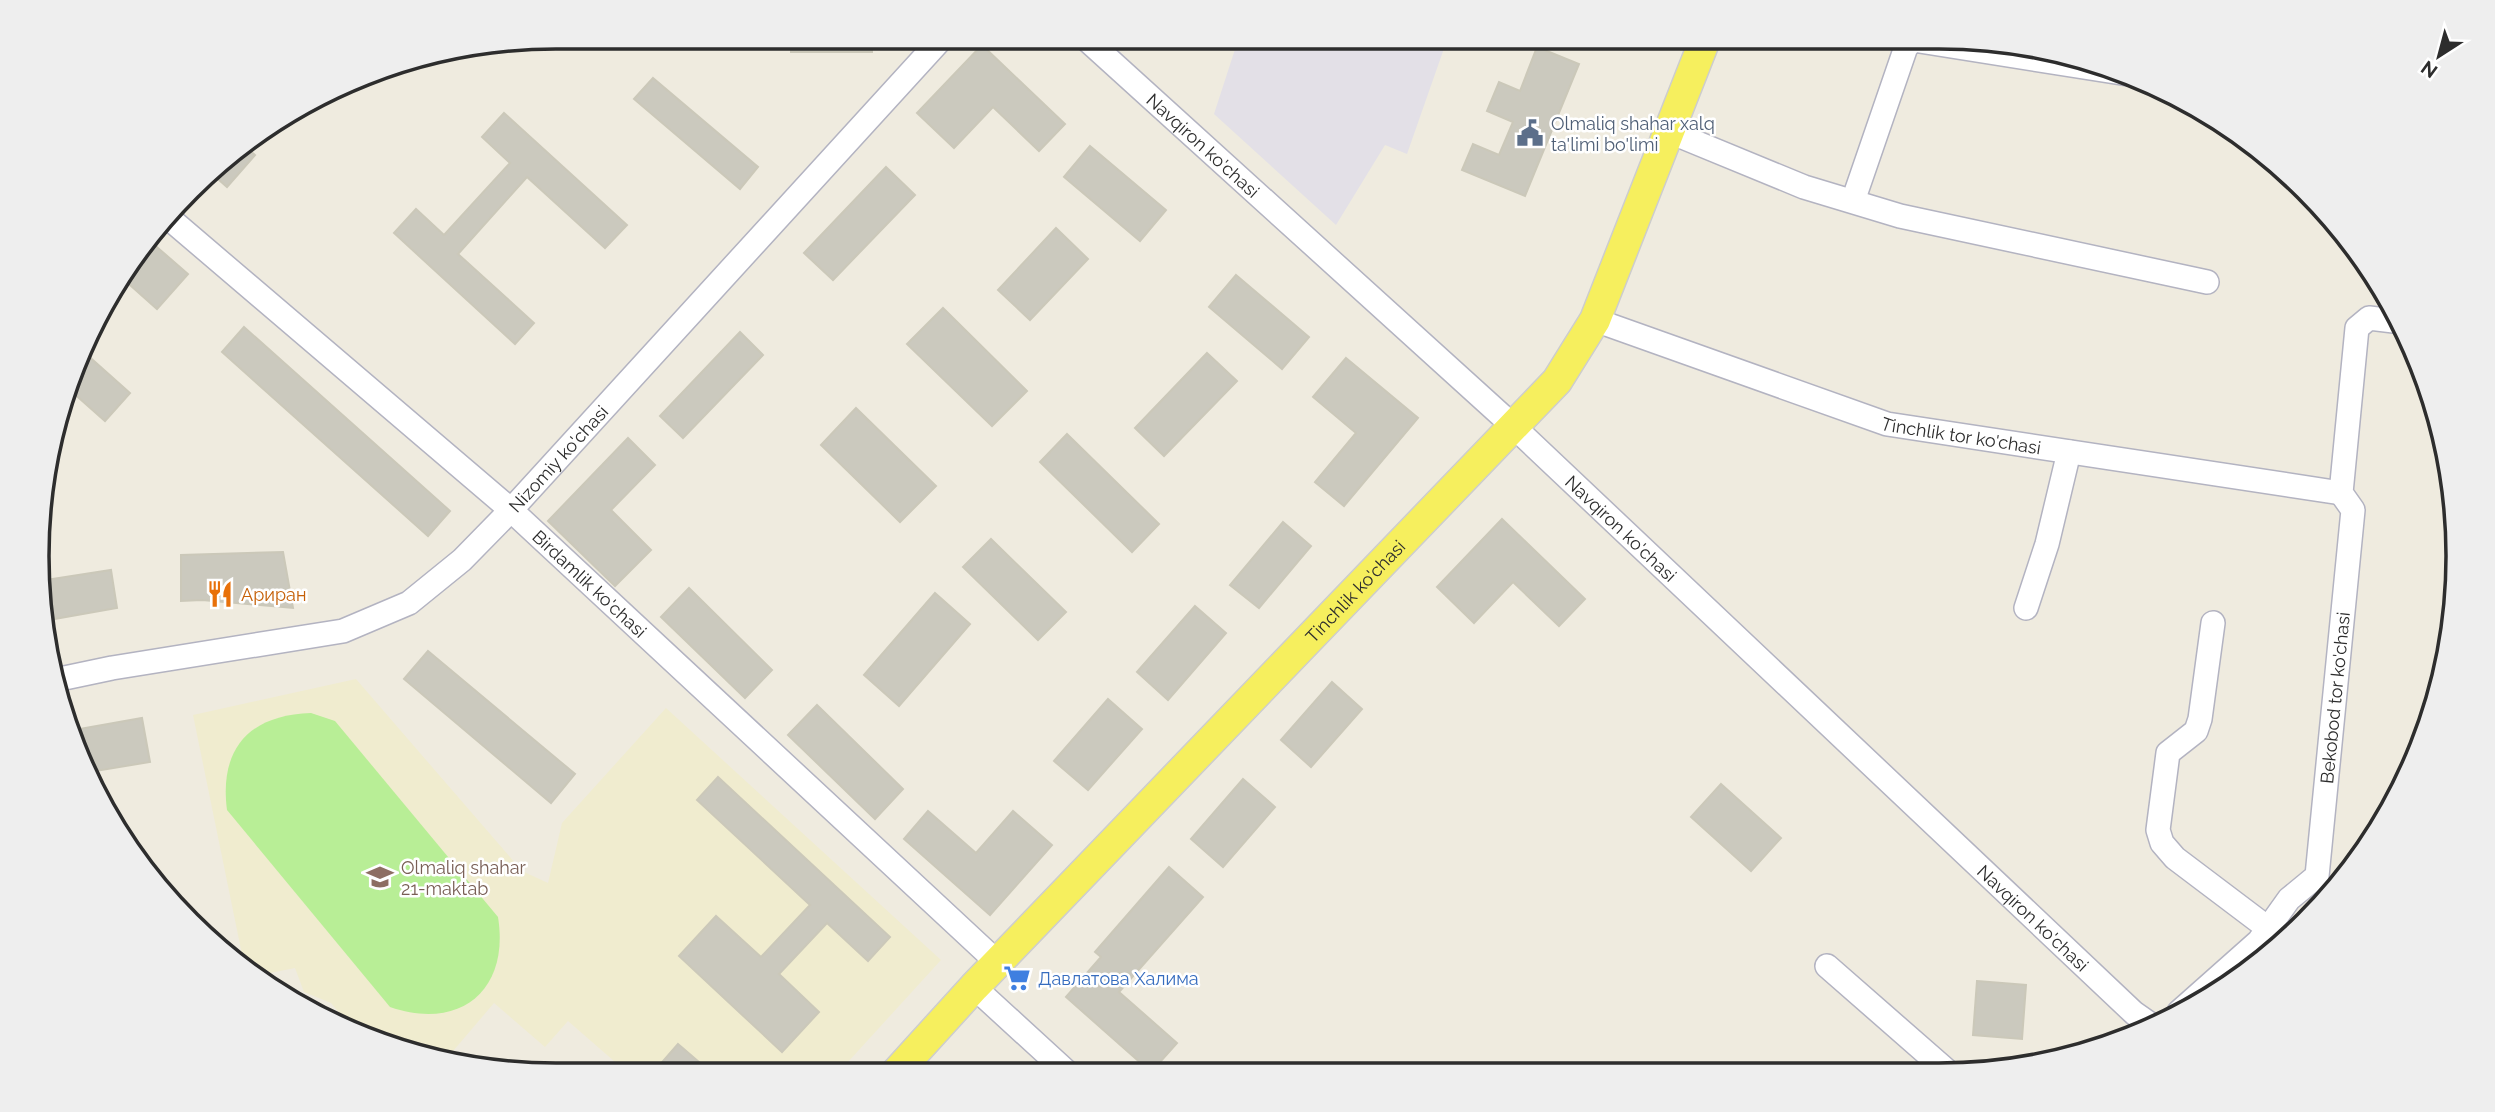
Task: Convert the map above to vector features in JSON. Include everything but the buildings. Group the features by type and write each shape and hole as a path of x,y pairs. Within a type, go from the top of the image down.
{"main road":[{"name":"Tinchlik ko'chasi","path":"905,1063 1556,382 1595,320 1701,49"}],"street":[{"name":"Nizomiy ko'chasi","path":"64,678 343,631 409,603 462,560 511,510 932,49"},
{"name":"Navqiron ko'chasi","path":"1097,49 1512,425 2143,1020"},
{"path":"1853,201 1905,49"},
{"path":"1982,51 2051,62"},
{"path":"1668,131 1804,187 1900,216 2207,282"},
{"name":"Birdamlik ko'chasi","path":"174,223 511,510 998,963"},
{"name":"Bekobod tor ko'chasi","path":"2207,986 2269,929 2289,899 2317,876 2353,510 2342,494 2357,328 2369,318 2388,320"},
{"name":"Tinchlik tor ko'chasi","path":"1595,320 1887,424 2342,494"},
{"path":"2026,608 2047,544 2069,452"},
{"path":"2213,623 2200,719 2196,731 2168,754 2158,830 2162,843 2175,858 2269,929"},
{"path":"1827,966 1938,1063"},
{"path":"974,988 1057,1063"}],"shaded area":[{"path":"1235,49 1444,49 1407,154 1385,145 1336,225 1214,114"},
{"name":"Olmaliq shahar 21-maktab","path":"356,679 522,871 548,883 562,823 666,708 941,960 847,1063 616,1063 568,1021 545,1047 494,1003 452,1052 393,1036 341,1015 331,1003 304,992 295,968 268,973 242,954 193,715"}],"green space":[{"path":"311,713 335,721 498,917 500,943 496,966 487,984 474,999 458,1009 438,1013 415,1013 390,1007 227,810 228,769 243,739 255,728 271,720"}],"place":[{"name":"Olmaliq shahar xalq ta'limi bo'limi","path":"1530,133"},
{"name":"Ариран","path":"220,594"},
{"name":"Olmaliq shahar 21-maktab","path":"380,877"},
{"name":"Давлатова Халима","path":"1017,978"}]}
